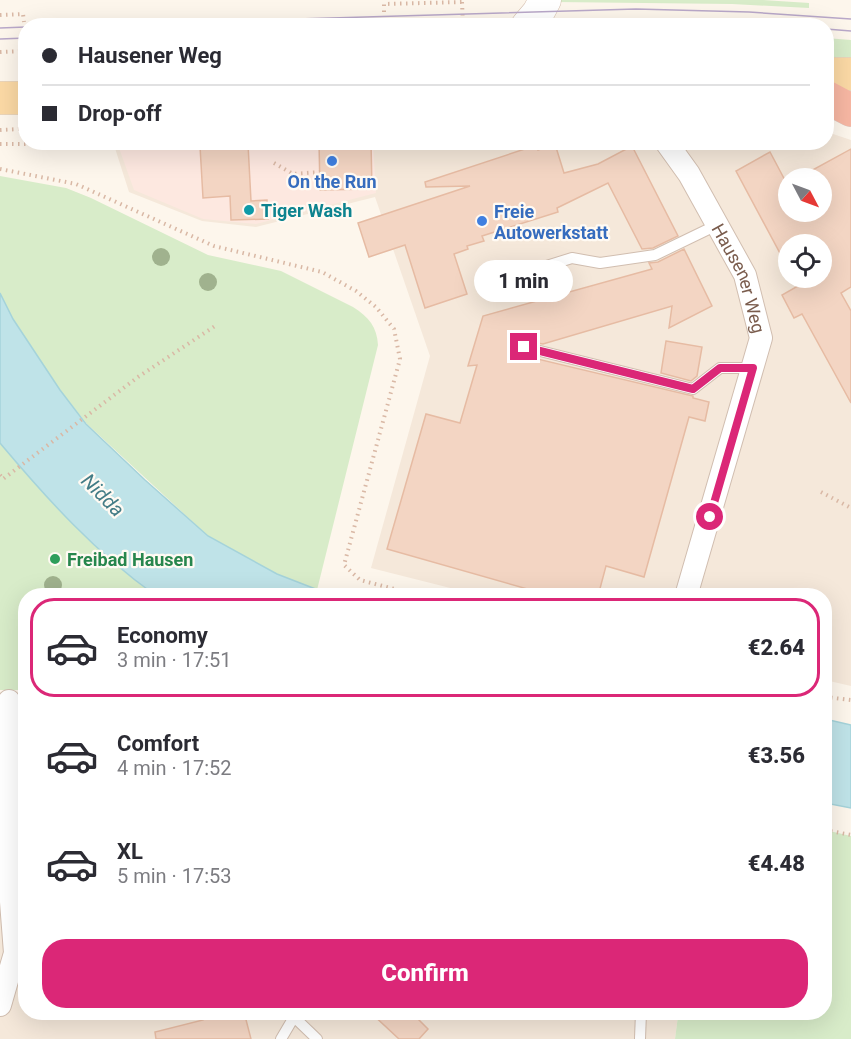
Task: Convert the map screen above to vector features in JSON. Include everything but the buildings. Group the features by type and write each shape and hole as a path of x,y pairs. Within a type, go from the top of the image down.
{"highway":[{"path":"834,101 851,110"}],"main road":[{"path":"534,18 545,0"},
{"path":"834,74 851,74"},
{"path":"0,98 18,98"}],"street":[{"name":"Hausener Weg","path":"672,150 689,174 746,275 761,338 689,588"},
{"name":"Hausener Weg","path":"687,150 689,174"},
{"path":"0,1005 15,954 4,864 9,700"}],"lane":[{"path":"489,284 572,258 600,263 655,255 717,225"},
{"path":"524,347 693,389 720,368 753,368"},
{"path":"281,1039 290,1020"},
{"path":"298,1020 317,1039"},
{"path":"640,1039 641,1020"}],"path":[{"path":"384,12 384,4 462,1 463,18"},
{"path":"0,15 23,14 24,18"},
{"path":"0,52 18,51"},
{"path":"0,130 18,129"},
{"path":"0,144 18,144"},
{"path":"274,163 293,174 320,172"},
{"path":"0,169 76,184 214,246 322,273 356,291 376,307 394,329 400,359 344,565 360,580 390,588"},
{"path":"1,477 172,353 215,326"},
{"path":"821,492 851,508"},
{"path":"832,698 851,700"},
{"path":"832,831 851,835"}],"shaded area":[{"path":"834,134 851,140 851,686 832,682 832,588 450,588 371,568 430,356 375,197 256,227 202,221 129,192 116,150 834,150"},
{"path":"120,150 373,150 376,193 256,224 203,219 134,190"},
{"path":"0,704 18,706 18,1020 677,1020 675,1039 0,1039"}],"green space":[{"path":"557,0 763,0 809,3 809,8 732,4 556,2"},
{"path":"834,39 851,40 851,59 834,58"},
{"path":"0,176 66,188 208,255 281,271 353,307 364,315 376,333 378,345 317,588 277,574 208,536 87,424 60,390 13,319 0,293"},
{"name":"Freibad Hausen","path":"0,443 92,543 145,588 18,588 18,690 0,690"},
{"path":"832,832 851,836 851,1039 675,1039 677,1020 832,1020"}],"water":[{"name":"Nidda","path":"0,293 13,319 60,390 86,424 145,480 208,536 277,574 313,588 145,588 92,543 54,505 0,443"},
{"path":"832,721 851,725 851,808 832,804"}],"tram line":[{"path":"328,18 636,9 749,12 851,19"},
{"path":"0,28 18,27"},
{"path":"834,30 851,31"},
{"path":"0,39 18,38"}],"place":[{"name":"On the Run","path":"332,161"},
{"name":"Tiger Wash","path":"249,210"},
{"name":"Freie Autowerkstatt","path":"482,221"},
{"name":"Freibad Hausen","path":"55,559"}],"route":[{"path":"524,347 693,389 720,368 753,368 710,517"}]}
